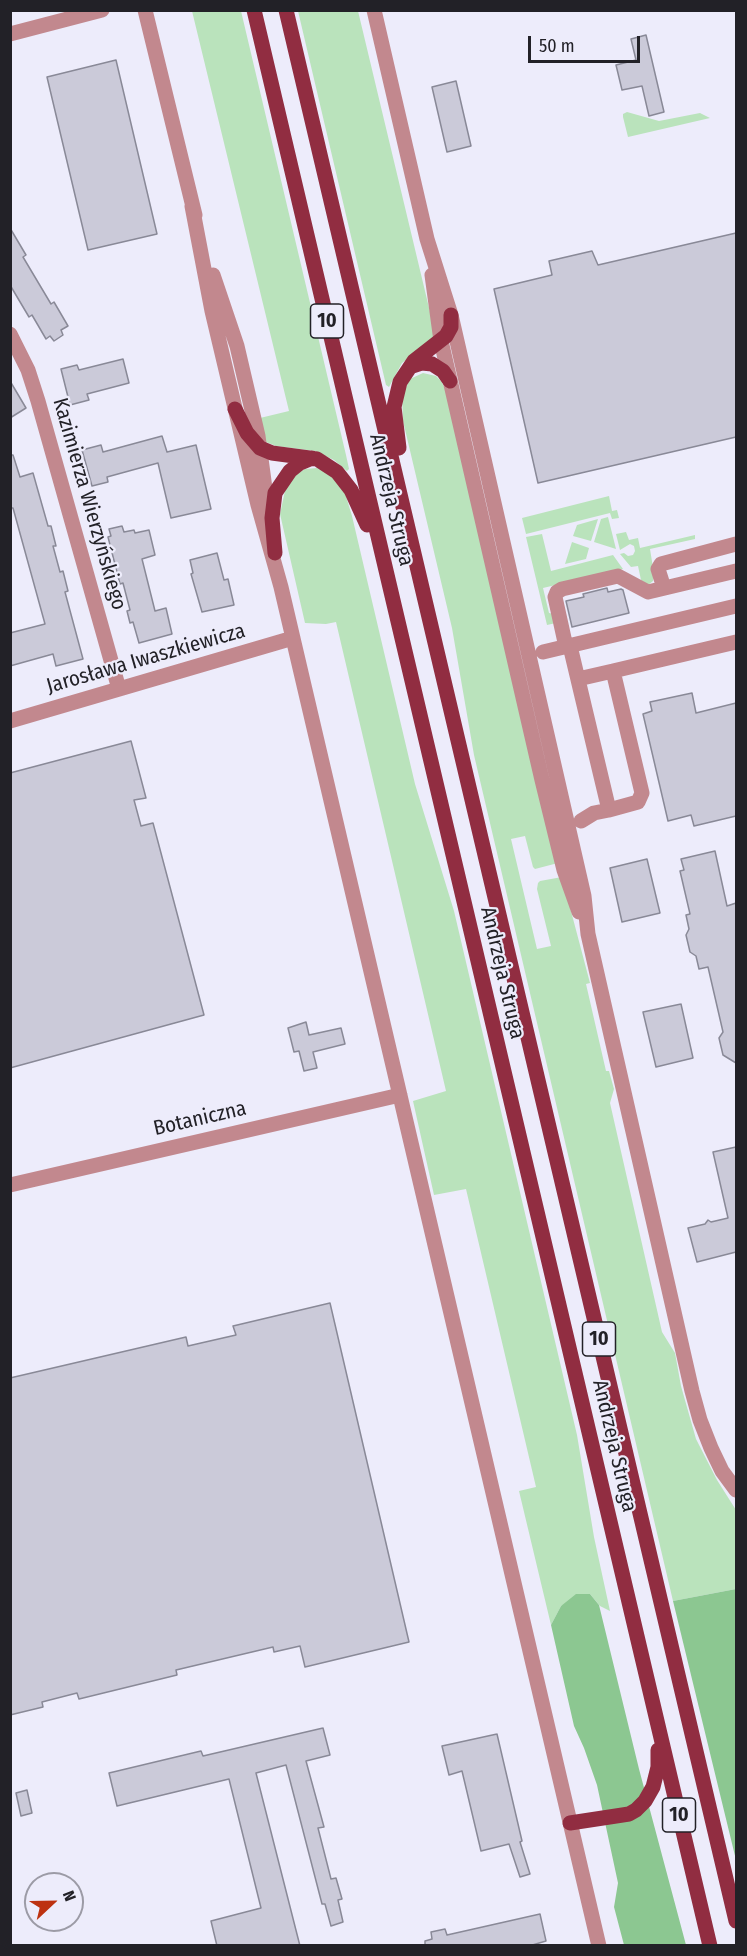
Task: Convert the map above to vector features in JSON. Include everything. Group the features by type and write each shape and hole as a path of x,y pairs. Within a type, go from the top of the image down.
{"main road":[{"name":"Andrzeja Struga","path":"254,10 710,1946"},
{"name":"Andrzeja Struga","path":"286,10 736,1921"},
{"path":"424,596 394,419 397,389 407,369 441,341 449,331 451,315"},
{"path":"407,369 422,363 432,364 443,371 450,381"},
{"path":"235,409 247,433 260,448 272,453 321,461 337,472 347,484 368,527 400,631"},
{"path":"275,553 272,518 275,493 290,471 300,463 312,458"},
{"path":"570,1823 629,1814 648,1797 656,1775 658,1760 649,1685"}],"street":[{"path":"10,34 102,10"},
{"path":"145,10 192,206 208,294 258,505 281,587 599,1946"},
{"path":"374,10 427,239 451,315 584,896 588,934 696,1409 716,1460 736,1490"},
{"path":"192,206 235,339 260,448 281,587"},
{"path":"427,239 441,341 450,381 561,859 588,934"},
{"name":"Kazimierza Wierzyńskiego","path":"10,334 28,370 38,401 119,689"},
{"path":"609,810 578,679 555,597 559,590 618,576 648,591 664,588 736,571 733,545 661,564 658,569 664,588"},
{"path":"543,652 736,606"},
{"name":"Jarosława Iwaszkiewicza","path":"10,721 293,638"},
{"path":"578,679 736,642"},
{"path":"581,821 594,813 638,802 642,793 613,671"},
{"name":"Botaniczna","path":"10,1185 400,1095"}],"green space":[{"path":"192,11 241,11 346,455 349,469 347,471 334,460 315,451 276,446 266,442 260,418 289,411"},
{"path":"298,11 358,11 436,337 402,363 389,387 386,385"},
{"path":"627,112 659,121 700,113 710,118 628,137 623,117 623,114"},
{"path":"423,373 436,376 449,396 558,863 535,869 525,836 511,839 537,949 551,946 537,889 538,883 562,877 590,983 586,984 606,1071 609,1071 614,1089 610,1103 662,1332 675,1353 681,1386 696,1439 717,1480 736,1510 736,1589 673,1601 474,755 452,628 403,421 402,396 410,379"},
{"path":"317,468 331,475 345,493 352,516 415,784 454,911 577,1435 594,1537 610,1611 600,1606 590,1594 561,1606 551,1625 519,1491 536,1487 466,1189 434,1195 413,1101 446,1091 336,622 305,623 280,514 286,486 295,475 305,469"},
{"path":"609,496 612,511 617,510 619,518 612,519 610,513 526,534 522,518"},
{"path":"608,517 616,549 594,542 601,519"},
{"path":"598,519 591,541 573,536 577,525"},
{"path":"626,532 629,540 638,538 640,548 695,535 695,539 650,549 654,574 653,581 648,585 641,580 638,566 631,567 620,554 633,555 635,551 634,546 630,544 620,550 616,534"},
{"path":"542,534 551,571 613,555 623,569 543,588 549,613 554,614 556,623 547,625 526,537"},
{"path":"572,542 589,548 586,559 565,564"},
{"path":"736,1589 736,1860 673,1601"},
{"path":"576,1594 590,1594 599,1605 639,1769 686,1945 624,1945 614,1907 618,1883 597,1785 574,1726 551,1625 561,1606"}],"building":[{"path":"646,35 664,112 649,116 642,86 622,90 616,65 636,60 631,39"},
{"path":"116,60 157,234 88,250 47,77"},
{"path":"456,81 471,146 447,152 432,87"},
{"path":"10,228 26,255 23,257 51,304 54,302 68,326 61,330 63,335 54,341 50,336 46,339 32,315 29,317 10,285"},
{"path":"736,233 736,437 538,483 494,289 552,275 549,261 592,251 598,265"},
{"path":"123,359 129,383 87,394 89,400 70,405 61,369 77,365 79,370"},
{"path":"10,381 26,408 10,418"},
{"path":"162,436 167,452 196,445 211,509 171,518 158,463 107,477 108,482 92,486 82,450 101,445 103,452"},
{"path":"10,455 13,455 20,477 33,473 48,526 51,526 56,546 53,546 60,572 63,571 68,591 65,592 83,659 56,666 53,654 10,666 10,633 45,624 13,508 10,508"},
{"path":"122,526 124,532 134,530 135,533 149,530 155,555 142,559 155,611 166,608 172,634 139,643 133,622 130,623 127,611 130,610 123,583 120,584 108,537 111,536 109,529"},
{"path":"217,553 224,580 228,579 234,605 202,612 191,574 193,573 190,560"},
{"path":"607,588 608,592 623,590 629,613 572,627 566,601"},
{"path":"692,693 696,713 736,703 736,816 694,826 691,815 668,821 643,714 652,711 650,702"},
{"path":"131,741 146,798 134,800 141,826 153,823 204,1015 10,1068 10,773"},
{"path":"715,851 727,906 736,903 736,1063 723,1055 719,1038 723,1032 708,967 699,969 696,956 690,952 686,935 689,929 686,915 690,914 680,871 684,870 681,859"},
{"path":"647,859 660,913 622,922 610,868"},
{"path":"681,1004 693,1058 656,1067 643,1012"},
{"path":"306,1022 309,1035 341,1028 345,1044 313,1052 317,1068 304,1071 299,1051 294,1052 288,1028"},
{"path":"736,1147 736,1252 697,1262 688,1228 705,1224 708,1220 711,1222 728,1218 713,1152"},
{"path":"330,1303 409,1642 305,1667 300,1646 274,1652 273,1647 176,1670 177,1675 79,1699 77,1693 42,1702 43,1707 10,1715 10,1378 186,1337 188,1346 236,1335 233,1326"},
{"path":"323,1728 330,1755 306,1761 324,1827 318,1828 331,1879 336,1878 342,1899 338,1900 343,1922 331,1926 325,1904 322,1904 286,1765 256,1773 300,1946 217,1946 211,1921 261,1908 229,1779 117,1806 109,1773 201,1751 203,1756"},
{"path":"497,1734 522,1841 520,1842 530,1874 520,1877 509,1844 481,1851 462,1771 449,1775 442,1746"},
{"path":"27,1790 32,1813 21,1816 16,1793"},
{"path":"540,1914 546,1941 529,1946 425,1946 425,1941 432,1939 431,1932 445,1929 447,1935"}]}
